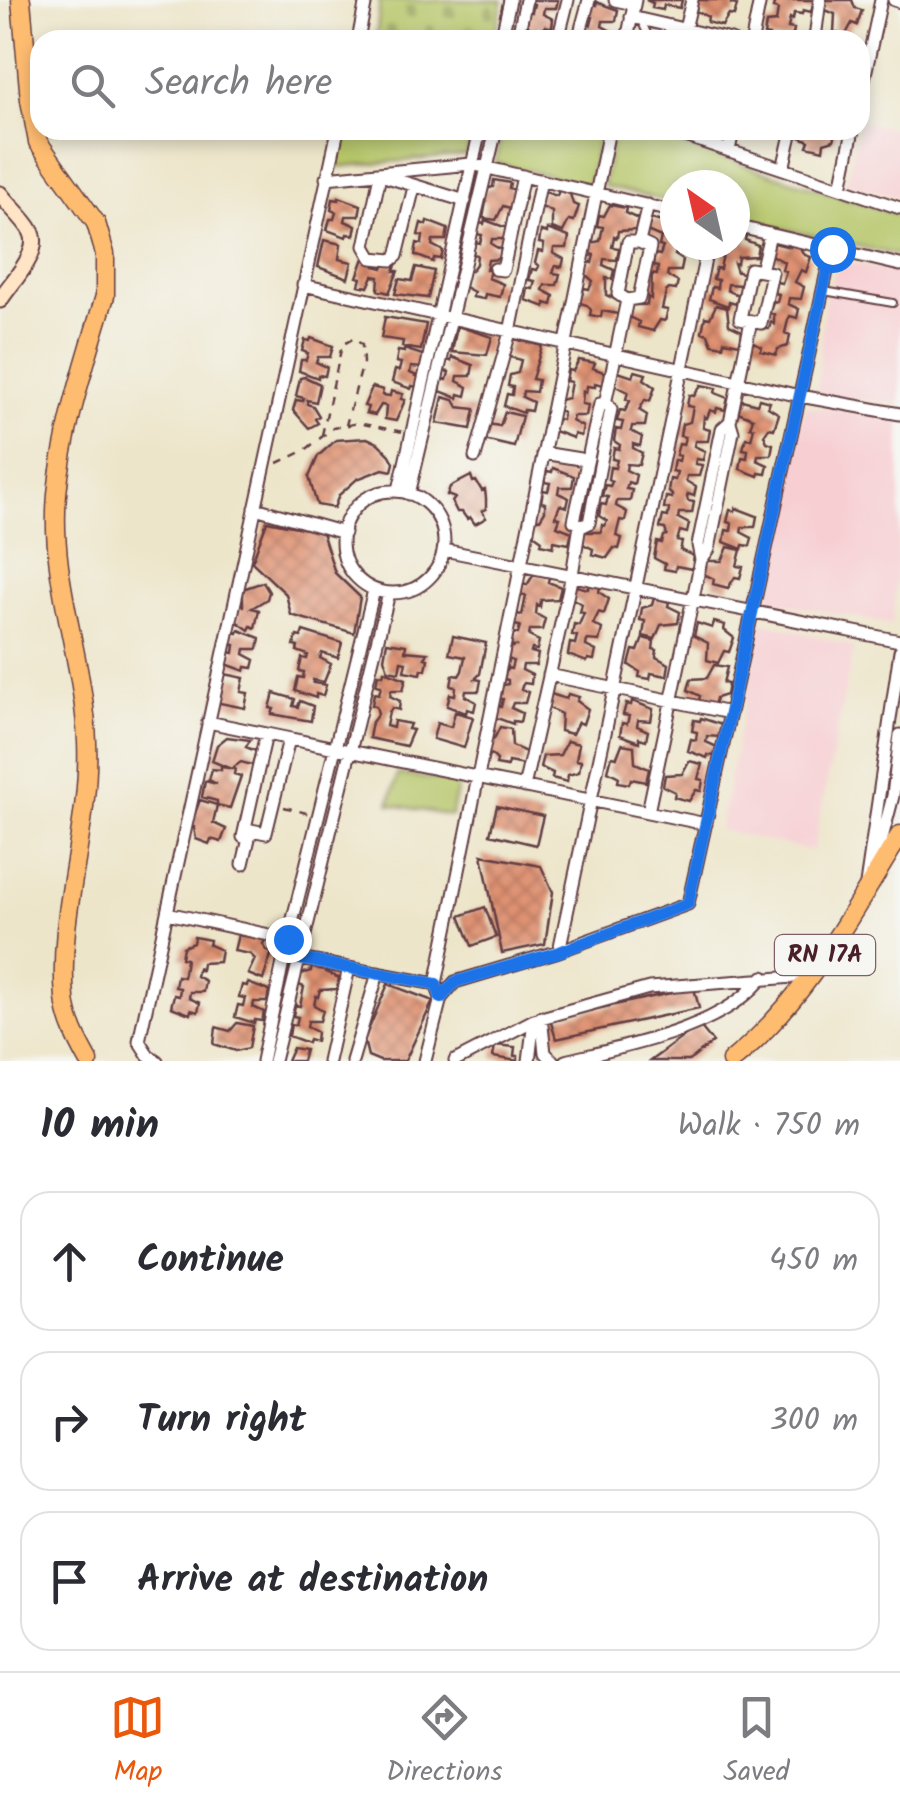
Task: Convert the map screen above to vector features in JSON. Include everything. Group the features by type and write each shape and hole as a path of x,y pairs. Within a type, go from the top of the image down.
{"main road":[{"path":"21,0 30,100"},
{"path":"38,140 96,223 107,273 105,296 61,458 56,499 56,543 88,745 69,910 64,998 72,1032 89,1061"},
{"name":"RN 17A","path":"731,1061 752,1044 790,1001 841,931 900,835"}],"street":[{"path":"360,30 366,0"},
{"path":"503,30 510,0"},
{"path":"520,30 526,0"},
{"path":"560,30 568,0"},
{"path":"581,30 589,0"},
{"path":"615,0 684,30 692,0"},
{"path":"754,30 760,0"},
{"path":"816,30 820,0"},
{"path":"870,49 880,0"},
{"path":"157,1061 140,1041 336,140"},
{"path":"404,492 437,315 478,140"},
{"path":"417,434 451,318 493,140"},
{"path":"441,998 436,984 607,140"},
{"path":"697,140 900,208"},
{"path":"729,151 731,140"},
{"path":"782,169 789,140"},
{"path":"841,188 851,140"},
{"path":"326,178 472,164 660,208"},
{"path":"380,175 465,202"},
{"path":"380,175 365,246 372,258 392,260 397,256 414,187"},
{"path":"495,269 503,270 523,176"},
{"path":"474,456 510,332 541,180"},
{"path":"0,194 30,228 34,240 32,252 0,300"},
{"path":"639,242 648,205"},
{"path":"750,229 900,265"},
{"path":"761,271 770,234"},
{"path":"628,242 639,242 650,247 638,298 626,300 618,294 628,242"},
{"path":"426,1061 441,998 455,982 559,952 688,904 832,249"},
{"path":"559,952 705,260"},
{"path":"750,269 772,274 761,323 751,321 740,319 750,269"},
{"path":"303,285 738,383 900,414"},
{"path":"605,404 626,300"},
{"path":"648,812 693,600 700,560 698,545 722,429 730,422 751,321"},
{"path":"605,404 611,409 589,523 580,525 574,521 596,410 605,404"},
{"path":"544,453 586,460"},
{"path":"404,492 428,504 436,514 445,537 444,550 431,577 419,587 389,593 374,590 354,576 348,566 343,554 344,532 362,502 375,494 404,492"},
{"path":"254,508 344,532"},
{"path":"524,787 580,525"},
{"path":"444,550 900,640"},
{"path":"262,1061 374,590"},
{"path":"274,1061 389,593"},
{"path":"865,892 900,651"},
{"path":"549,674 730,713"},
{"path":"208,722 706,824"},
{"path":"242,842 266,734"},
{"path":"865,892 893,796 900,735"},
{"path":"243,864 251,830 266,832 289,739"},
{"path":"167,913 288,939 300,959 436,984"},
{"path":"455,1061 538,1018 649,988 763,976 794,977 811,966 841,931"},
{"path":"328,1061 349,968"},
{"path":"439,970 442,978 455,982"},
{"path":"352,1061 378,973"},
{"path":"565,1061 696,1023 732,1006 752,991 763,976"},
{"path":"529,1061 538,1018"},
{"path":"538,1018 545,1053 553,1061"}],"lane":[{"path":"823,290 893,304"}],"path":[{"path":"322,434 342,346 354,338 362,345 362,362 346,425"},
{"path":"263,470 304,451 322,434 358,422 417,434"},
{"path":"273,805 320,816"}],"shaded area":[{"path":"870,123 900,130 900,198 846,184 856,140 870,140"},
{"path":"839,260 900,273 900,404 817,394 824,302"},
{"path":"805,406 900,418 900,529 892,625 769,600"},
{"path":"762,621 854,647 813,851 719,830"}],"green space":[{"path":"380,0 503,0 496,30 377,30"},
{"path":"341,140 470,140 467,155 335,167"},
{"path":"501,140 598,140 589,185 495,163"},
{"path":"612,140 666,140 900,215 900,256 750,221 750,170 660,170 660,199 603,186"},
{"path":"398,774 459,783 451,816 389,804"}],"building":[{"path":"523,0 558,0 556,8 544,8 543,14 553,19 552,28 530,30 525,23 527,11 532,12 534,4"},
{"path":"646,0 682,0 680,8 664,5 663,10 652,8 653,3"},
{"path":"698,0 732,0 731,4 737,5 734,16 729,15 722,26 707,22 708,17 696,11"},
{"path":"775,0 814,0 811,12 803,10 802,14 794,13 793,20 790,18 788,28 794,30 765,30 766,23 776,22 778,9 773,8"},
{"path":"824,0 852,0 855,8 862,10 857,25 852,23 848,30 834,30 835,14 821,8"},
{"path":"590,4 618,10 616,21 603,21 602,26 609,30 586,30 593,17 588,16"},
{"path":"834,140 824,143 823,150 807,146 809,141"},
{"path":"494,180 510,183 509,188 516,190 515,204 511,203 510,208 503,206 496,220 483,218 486,202 481,201 483,190 493,187"},
{"path":"559,190 570,194 573,204 579,206 574,221 569,220 563,232 552,228 552,212 538,205 542,191 557,196"},
{"path":"339,197 361,205 359,216 346,216 345,221 356,226 354,235 346,237 327,230 336,212 331,210 333,199"},
{"path":"610,205 626,208 625,213 638,219 635,230 618,231 617,238 614,237 612,247 619,248 617,260 604,259 603,265 614,270 612,279 606,278 606,295 621,302 618,314 602,311 601,317 590,315 587,305 580,303 584,288 589,289 593,281 585,274 594,255 589,254 591,243 600,241 603,227 597,226 599,215 604,216"},
{"path":"651,219 660,221 660,237 647,231"},
{"path":"485,220 507,228 504,239 492,239 491,244 501,250 500,259 488,260 486,270 490,270 488,278 503,284 500,297 485,294 484,299 472,297 474,292 463,286 466,270 471,271 476,264 475,242 480,243 479,223 484,224"},
{"path":"427,221 448,229 446,240 433,240 432,245 443,251 441,259 434,258 433,262 415,255 417,243 422,244 423,236 418,235 421,223 426,225"},
{"path":"547,229 569,237 567,248 554,248 553,253 564,259 562,267 555,266 553,273 560,274 557,285 545,285 543,290 554,296 552,305 545,303 545,307 526,300 528,288 533,289 535,281 529,280 532,269 539,266 535,263 538,251 543,252 544,244 539,243 541,231 547,233"},
{"path":"324,240 341,244 339,259 352,262 348,278 318,267"},
{"path":"750,242 758,245 756,256 750,256"},
{"path":"791,242 802,245 801,250 811,257 806,272 801,270 795,282 804,287 801,299 789,298 788,304 799,309 797,318 790,316 788,320 788,346 778,349 776,355 761,351 762,347 750,341 752,329 769,329 771,322 774,324 774,314 770,313 779,294 774,293 776,282 782,283 786,271 782,270 784,262 771,255 774,243 790,247"},
{"path":"655,254 660,255 660,260 683,260 681,271 668,271 667,276 678,282 676,290 666,292 662,309 668,310 665,321 660,320 653,331 638,327 639,322 627,316 630,305 647,305 648,297 651,299 652,274 657,275 658,267 653,266"},
{"path":"364,258 383,268 384,263 396,265 394,271 398,271 389,293 378,290 379,277 373,276 368,287 359,285 361,278 357,277"},
{"path":"722,260 738,260 734,263 737,272 743,273 741,285 728,284 727,290 738,295 736,304 729,302 728,306 709,299 712,287 717,288 718,280 713,279 716,268 720,269"},
{"path":"416,267 434,271 428,298 395,294 399,279 412,281"},
{"path":"716,305 727,308 729,325 742,331 740,344 712,344 708,334 702,332 705,317 710,318"},
{"path":"385,317 426,324 421,350 402,347 403,341 381,338"},
{"path":"457,326 492,337 487,355 452,352"},
{"path":"311,338 333,346 330,357 318,357 316,362 327,367 325,376 318,378 299,371 301,360 306,360 308,353 302,351 305,340"},
{"path":"511,338 542,346 532,379 538,380 536,392 523,391 522,397 533,402 531,411 523,413 504,406 507,394 512,395 513,387 508,386 510,375 518,373 521,360 506,356"},
{"path":"404,349 426,356 424,368 411,367 410,373 421,378 419,387 411,389 392,382 401,363 396,362 398,351"},
{"path":"452,357 473,365 471,376 458,376 457,381 468,387 466,396 459,394 458,398 440,391 442,379 447,380 449,372 443,371 446,360 451,361"},
{"path":"579,360 595,363 593,368 606,373 604,385 595,383 595,387 587,386 586,393 583,391 582,404 588,405 586,416 573,416 572,421 583,427 581,436 574,434 573,438 554,431 557,419 562,420 563,412 558,411 560,400 568,398 568,370 573,371"},
{"path":"635,371 646,374 644,379 655,387 650,401 645,400 639,410 647,415 645,426 632,426 631,431 642,437 640,446 633,444 633,448 642,453 639,465 627,464 626,470 636,475 634,484 628,482 626,489 632,490 630,501 617,501 616,506 627,512 625,521 620,520 616,536 622,538 619,549 614,548 607,558 592,554 593,549 581,543 584,532 601,532 607,521 599,516 601,504 606,505 608,497 602,496 605,485 612,482 608,479 610,467 615,468 617,460 612,459 614,448 619,449 620,445 614,441 616,429 621,430 623,422 617,421 620,410 625,411 630,401 626,399 628,392 614,385 618,372 633,377"},
{"path":"300,378 320,384 316,402 307,400 319,416 315,419 318,423 309,428 293,410 296,400 303,401 304,398 296,396"},
{"path":"701,385 716,388 715,393 728,398 725,410 710,410 707,418 704,416 703,428 710,430 708,441 695,441 694,446 705,451 703,460 696,459 695,464 702,465 699,476 687,476 686,481 696,487 694,496 687,497 694,502 692,513 679,513 678,518 689,524 687,533 680,531 677,541 682,542 680,550 694,556 692,569 676,566 675,571 664,569 665,564 654,558 657,542 662,543 667,535 660,528 663,516 668,517 669,509 664,508 666,497 672,498 668,491 670,479 675,480 677,472 672,471 674,460 679,461 680,456 676,455 685,437 680,436 682,424 690,422 693,407 687,406 689,395 694,396"},
{"path":"372,387 383,390 382,395 390,396 391,391 403,394 401,399 405,400 396,421 385,419 386,406 381,405 375,415 366,413 368,407 364,406"},
{"path":"443,397 454,400 458,407 475,409 471,429 437,423"},
{"path":"759,399 770,402 768,407 779,414 774,429 769,428 764,435 773,444 771,455 758,455 757,460 768,465 766,474 758,476 740,469 742,457 747,458 748,450 743,449 746,438 751,439 754,428 750,427 753,418 738,412 742,400 757,404"},
{"path":"505,412 522,416 514,447 484,440 487,424 500,426"},
{"path":"367,438 390,455 392,471 383,469 357,479 339,495 334,508 317,505 309,477 318,456 336,440"},
{"path":"553,468 574,476 572,487 559,487 558,493 569,498 567,507 560,505 555,517 560,518 557,526 572,532 569,544 554,541 553,547 541,544 542,540 532,533 535,518 540,519 545,511 545,503 541,502 543,490 548,491 550,483 544,482 547,471 552,472"},
{"path":"471,476 485,490 486,498 486,509 482,511 486,518 475,524 470,517 457,512 452,502 455,498 447,495 450,487"},
{"path":"736,508 757,516 755,527 742,527 741,532 752,538 750,546 743,545 742,549 724,542 726,530 731,531 732,523 727,522 730,510"},
{"path":"267,521 322,532 335,573 360,597 354,633 291,615 286,594 252,562"},
{"path":"728,547 741,550 737,566 743,567 740,578 735,577 728,588 713,584 714,579 702,573 705,561 722,561"},
{"path":"534,574 549,577 548,582 561,587 558,599 541,600 540,607 537,605 536,614 545,619 542,630 530,630 529,636 539,641 537,650 531,652 538,654 536,665 523,665 522,670 532,675 531,684 522,686 521,690 528,692 525,703 513,703 511,708 522,713 520,722 513,724 494,717 496,706 501,707 503,699 497,698 500,686 508,684 504,679 513,661 508,659 510,648 515,646 511,645 513,633 518,634 520,626 514,625 517,614 522,615 526,596 520,595 522,584 527,585"},
{"path":"263,582 269,592 267,599 252,608 259,610 255,628 251,626 249,630 236,621 240,602 243,605 243,589"},
{"path":"589,584 600,587 599,592 609,599 604,614 599,612 593,624 602,629 599,641 587,640 586,646 596,651 594,660 587,662 568,655 570,643 575,644 577,636 572,635 574,624 579,625 584,613 580,612 582,604 569,597 572,585 588,589"},
{"path":"654,598 669,602 668,606 680,612 678,623 661,625 655,639 643,636 645,621 640,620 642,608 652,605"},
{"path":"714,622 725,625 724,630 734,638 729,652 724,651 718,663 707,660 708,643 694,636 697,623 712,628"},
{"path":"239,630 260,638 258,649 245,649 244,654 255,660 253,668 246,667 245,671 226,664 229,652 234,653 235,645 230,644 232,632"},
{"path":"303,631 342,643 338,658 322,653 320,658 331,664 324,682 313,680 326,685 323,696 316,694 316,698 295,691 298,677 303,678 304,672 299,671 302,658 307,659 308,655 294,646"},
{"path":"453,636 486,643 480,674 475,679 481,680 479,691 466,691 465,696 476,702 474,711 467,709 466,713 447,706 450,694 455,695 456,687 451,686 453,675 459,676 465,657 449,654"},
{"path":"643,638 654,641 656,657 669,664 667,676 651,673 650,679 639,677 640,672 629,665 633,650 638,651"},
{"path":"387,642 406,645 405,651 428,653 426,670 422,669 421,674 404,671 406,662 401,661 399,672 388,670 384,658"},
{"path":"714,665 727,667 723,683 728,684 726,695 716,698 714,705 699,701 700,696 688,690 691,679 707,678"},
{"path":"384,671 406,679 403,690 391,690 390,696 400,701 399,710 392,708 386,726 393,728 394,721 410,724 408,729 413,730 406,746 369,738 378,714 372,705 374,693 379,694 381,686 376,685 378,674 383,675"},
{"path":"225,674 244,678 241,692 248,693 245,708 215,702"},
{"path":"274,693 295,699 293,706 298,707 300,701 313,706 311,721 272,714"},
{"path":"551,694 566,699 568,694 579,697 577,701 588,709 583,724 578,722 572,734 560,731 561,714 547,707"},
{"path":"632,701 653,709 651,721 638,720 637,726 648,731 646,740 639,738 639,742 620,735 622,723 627,724 629,716 623,715 626,704 631,705"},
{"path":"455,712 473,717 464,748 433,739 437,723 451,727"},
{"path":"701,718 722,725 720,737 707,736 706,742 717,747 715,756 707,758 688,751 691,739 696,740 697,732 692,731 694,720"},
{"path":"500,727 511,729 512,746 526,752 524,765 496,765 497,760 486,753 489,738 494,739"},
{"path":"227,737 250,740 246,747 256,751 252,765 241,762 231,769 212,761 217,745"},
{"path":"567,741 579,744 576,760 581,761 579,772 568,775 567,782 552,778 553,773 540,767 543,756 560,755"},
{"path":"622,744 634,746 635,763 649,769 646,782 618,782 619,777 608,771 612,756 617,757"},
{"path":"689,761 702,764 698,779 703,780 701,791 696,790 689,801 674,797 675,792 663,786 665,775 682,774"},
{"path":"212,769 235,769 234,774 241,776 230,808 202,797 205,781 217,784 209,780"},
{"path":"200,800 217,805 213,823 226,829 221,842 211,839 209,844 196,839 194,827 190,826"},
{"path":"497,806 543,816 536,845 490,834"},
{"path":"482,855 541,866 553,892 545,944 502,953"},
{"path":"485,907 496,937 472,946 460,916"},
{"path":"238,935 266,939 263,944 272,952 263,980 248,974 255,959 250,954 234,951"},
{"path":"194,937 210,940 209,945 221,950 219,962 202,963 201,970 198,968 196,976 205,981 203,992 190,992 189,998 200,1003 198,1012 191,1010 190,1014 171,1007 174,995 179,996 180,988 175,987 177,976 183,977 184,973 183,947 193,943"},
{"path":"312,964 327,967 326,972 339,978 337,989 320,990 316,996 314,1005 323,1010 320,1021 308,1021 307,1027 317,1032 316,1041 309,1039 308,1043 289,1036 291,1024 296,1025 295,1005 300,1006 304,987 299,985 301,974 311,971"},
{"path":"248,983 269,991 267,1002 254,1002 253,1007 264,1012 262,1021 254,1023 235,1017 245,998 239,997 242,985"},
{"path":"388,984 433,1001 405,1061 380,1061 368,1056 364,1040"},
{"path":"694,988 699,1008 556,1039 550,1019"},
{"path":"237,1023 253,1026 249,1048 236,1051 214,1044 216,1027 230,1031"},
{"path":"699,1025 713,1042 689,1061 650,1061"},
{"path":"495,1045 515,1047 518,1061 493,1057"},
{"path":"293,1048 305,1050 302,1061 287,1061"}],"route":[{"path":"288,939 300,959 436,984 441,998 455,982 559,952 688,904 832,249"}]}
